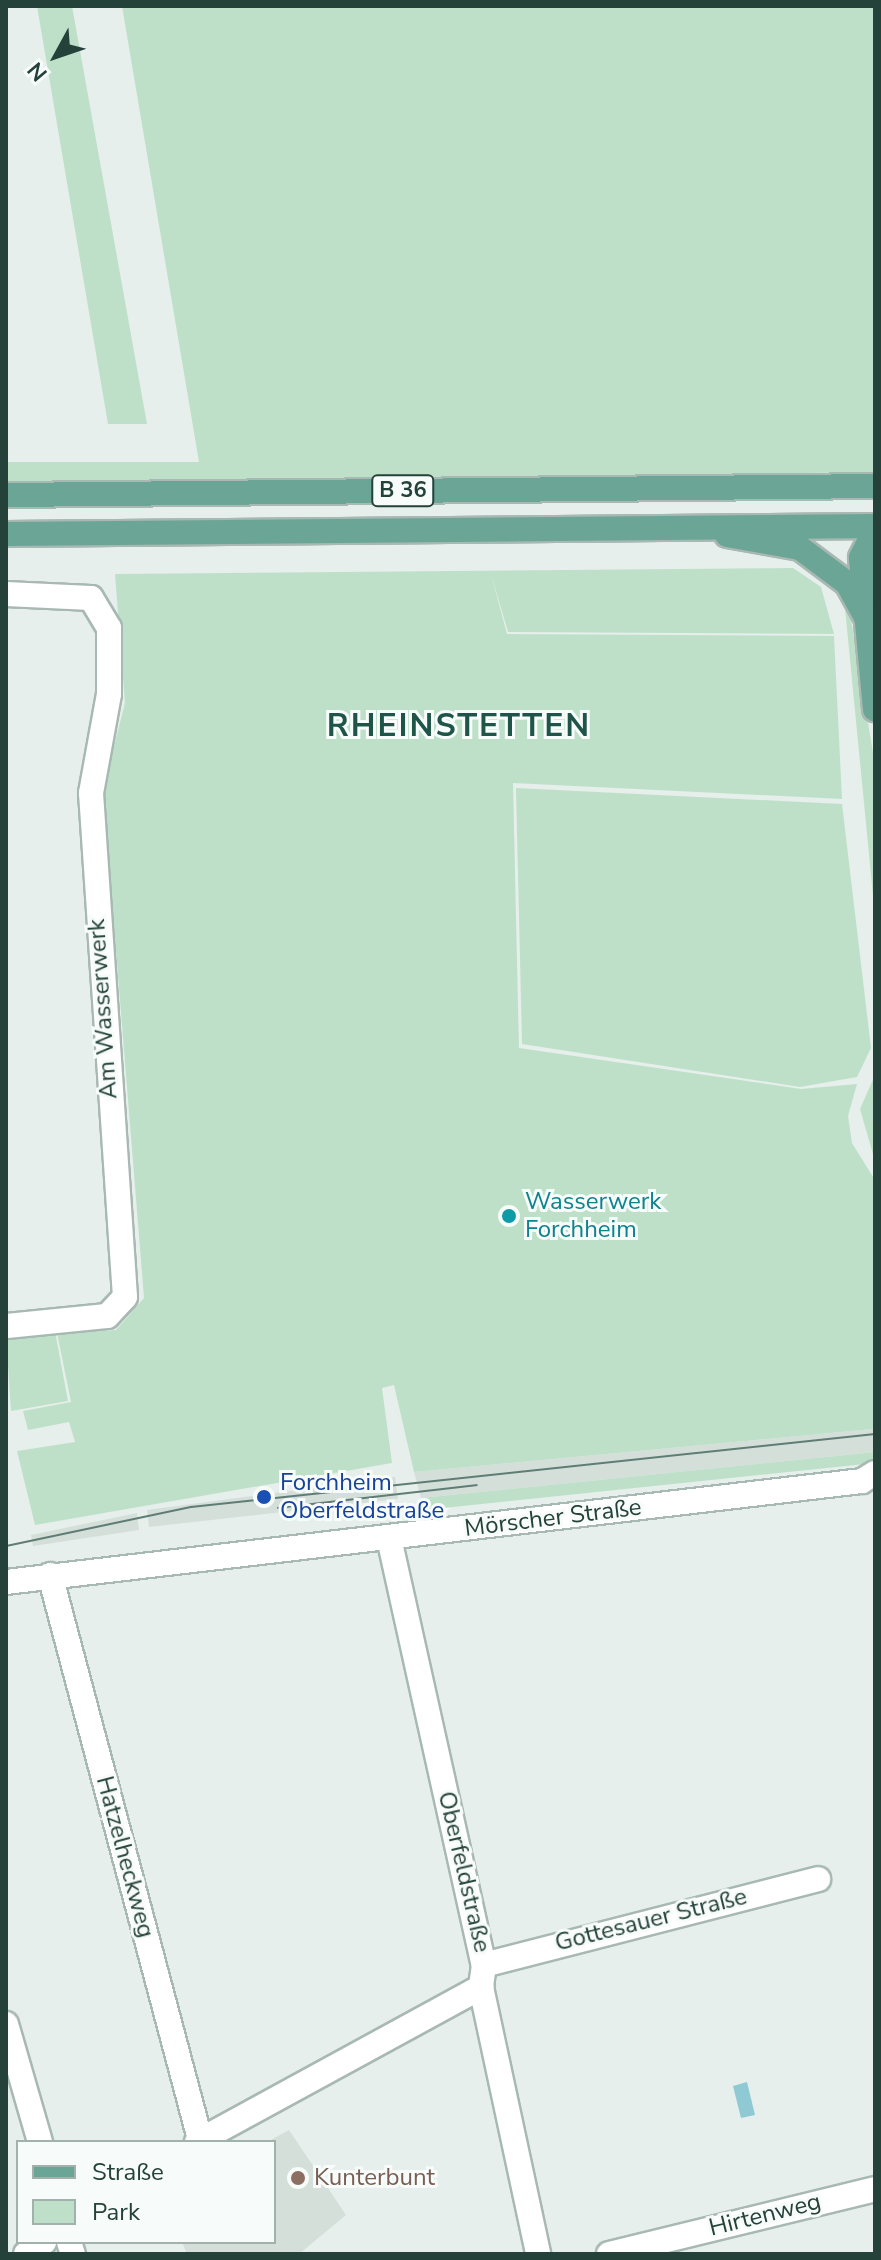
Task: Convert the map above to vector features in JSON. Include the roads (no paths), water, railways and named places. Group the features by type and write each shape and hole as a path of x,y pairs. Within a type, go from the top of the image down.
{"main road":[{"name":"B 36","path":"6,495 875,486"},
{"path":"698,527 766,547 800,548 847,583 865,616"},
{"name":"B 36","path":"6,534 875,528"},
{"path":"875,528 861,558 875,709"}],"street":[{"name":"Am Wasserwerk","path":"6,594 91,598 109,628 109,694 91,793 125,1297 107,1316 6,1326"},
{"name":"Mörscher Straße","path":"6,1582 871,1481"},
{"name":"Oberfeldstraße","path":"389,1538 483,1976 538,2254"},
{"name":"Hatzelheckweg","path":"50,1575 199,2140"},
{"name":"Gottesauer Straße","path":"199,2140 483,1976 818,1879"},
{"path":"6,2024 39,2140"},
{"name":"Hirtenweg","path":"609,2254 875,2189"}],"water":[{"path":"747,2082 755,2115 741,2118 733,2086"}],"tram line":[{"path":"6,1546 191,1507 875,1434"},
{"path":"278,1508 477,1485"}],"place":[{"name":"Wasserwerk Forchheim","path":"509,1216"},
{"name":"Forchheim Oberfeldstraße","path":"264,1497"},
{"name":"Kunterbunt","path":"298,2178"}],"district":[{"name":"RHEINSTETTEN","path":"459,726"}]}
